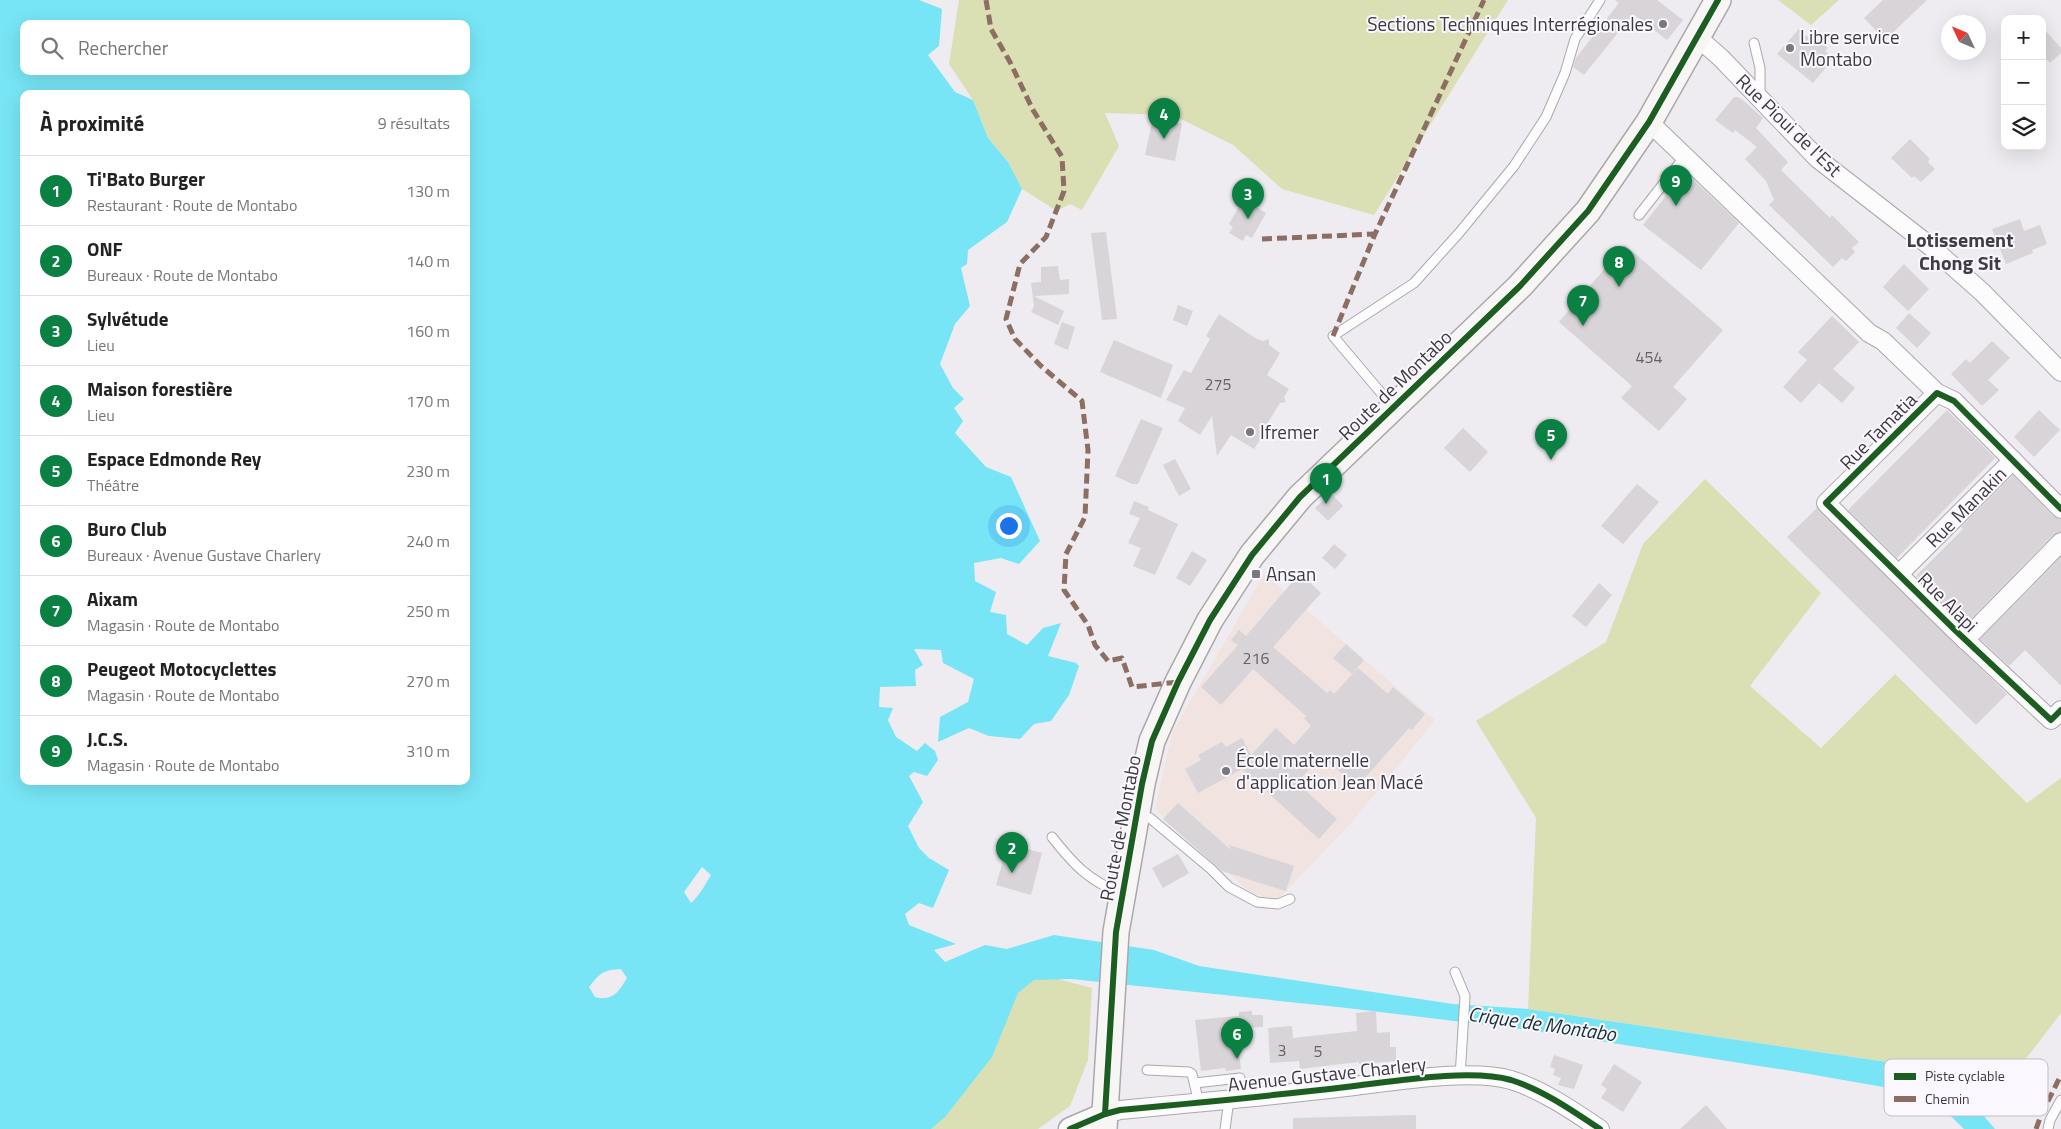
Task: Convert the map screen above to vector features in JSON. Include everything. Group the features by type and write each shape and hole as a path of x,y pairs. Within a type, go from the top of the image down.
{"main road":[{"name":"Route de Montabo","path":"1104,1121 1116,932 1136,815 1152,741 1178,682 1210,620 1252,555 1300,497 1520,286 1588,211 1649,122 1718,0"}],"street":[{"name":"Rue Pioui de l'Est","path":"1697,36 1721,58 1818,159 1930,246 1982,292 2061,372"},
{"path":"1649,122 1869,333 1883,342 1937,393"},
{"name":"Rue Tamatia","path":"1826,503 1937,393 1954,401 2061,509"},
{"name":"Rue Manakin","path":"1899,574 2013,460"},
{"name":"Rue Alapi","path":"1826,503 1965,640 2056,715"},
{"path":"1965,640 2061,542"},
{"name":"Avenue Gustave Charlery","path":"1104,1121 1120,1110 1425,1078 1486,1076 1511,1080 1560,1103 1600,1129"},
{"path":"1070,1129 1104,1121"}],"lane":[{"path":"1394,408 1333,336 1414,283 1459,233 1514,166 1546,118 1565,74 1575,39 1600,0"},
{"path":"1754,43 1760,68 1760,98"},
{"path":"1639,215 1685,156"},
{"path":"1136,815 1150,818 1211,869 1229,887 1257,902 1278,904 1290,900"},
{"path":"1052,837 1083,873 1103,886 1122,894"},
{"path":"1455,972 1465,996 1460,1076"},
{"path":"1148,1070 1188,1072 1192,1074 1199,1103"},
{"path":"1195,1083 1240,1078"},
{"path":"1225,1129 1228,1100"},
{"path":"2048,1129 2050,1120 2061,1100"}],"shaded area":[{"path":"1264,574 1435,720 1352,822 1280,897 1266,897 1250,892 1155,809 1172,733"}],"green space":[{"path":"959,0 1508,0 1374,215 1282,189 1233,145 1173,115 1105,113 1119,146 1082,210 1070,204 1057,211 1022,189 1008,162 988,138 973,100 949,64"},
{"path":"1778,0 1839,0 1811,25"},
{"path":"1705,479 1821,593 1750,686 1821,748 1895,674 2027,803 2061,778 2061,1013 2026,1059 1884,1059 1884,1062 1528,1009 1536,818 1476,721 1606,642 1643,544"},
{"path":"1043,975 1092,988 1088,1060 1070,1106 1038,1129 829,1129 910,991"}],"water":[{"name":"Crique de Montabo","path":"0,0 919,0 942,9 939,46 928,55 955,92 973,100 988,138 1008,162 1022,189 1007,222 968,250 967,264 961,268 970,306 955,324 940,364 953,388 964,399 954,408 963,421 955,433 986,467 1011,477 1040,541 1019,564 1001,558 974,563 975,581 996,592 990,612 1006,615 1007,634 1027,645 1043,628 1061,623 1048,656 1076,663 1079,666 1069,695 1051,721 1034,724 1020,739 989,736 969,728 938,742 940,717 968,702 974,679 943,663 941,650 914,649 923,665 915,670 916,686 880,687 879,707 893,708 888,720 896,737 917,751 925,743 935,751 938,760 927,776 914,772 909,776 923,802 908,826 919,848 929,858 949,870 933,908 919,903 905,914 909,925 956,944 934,950 945,962 985,945 1007,949 1054,935 1154,950 1199,966 1453,1004 1528,1009 1884,1062 1884,1087 1529,1030 1347,1008 1071,979 1034,980 1018,993 992,1057 945,1117 931,1129 0,1129","holes":["702,867 711,875 691,903 684,892","621,969 627,978 615,994 606,998 595,997 589,987 596,978 606,971"]},
{"path":"1951,1116 1984,1116 1995,1129 1964,1129"}],"building":[{"path":"1615,0 1657,0 1683,20 1667,40 1633,14 1584,75 1573,67 1576,58 1619,3"},
{"path":"1883,0 1927,0 1885,40 1864,18"},
{"path":"1799,29 1808,37 1811,33 1828,48 1825,51 1834,58 1813,83 1777,54"},
{"path":"2046,31 2061,48 2061,53 2050,63 2046,58"},
{"path":"1734,97 1744,101 1763,118 1756,128 1788,162 1781,170 1830,218 1832,215 1859,242 1852,248 1855,252 1846,261 1842,258 1833,267 1769,205 1774,200 1766,181 1745,159 1757,147 1735,130 1733,133 1715,120"},
{"path":"1153,118 1182,124 1175,161 1145,155"},
{"path":"1910,139 1930,159 1928,162 1935,169 1921,182 1914,176 1912,178 1891,158"},
{"path":"1685,172 1739,223 1701,270 1643,225"},
{"path":"1240,205 1250,210 1253,205 1266,213 1252,238 1246,235 1243,241 1229,233 1233,227 1229,224"},
{"path":"2020,219 2024,231 2040,225 2047,244 2032,250 2033,253 2006,264 1992,229"},
{"path":"1106,232 1117,319 1102,320 1091,233"},
{"path":"1625,245 1723,330 1673,387 1687,399 1659,431 1621,398 1632,386 1559,322"},
{"path":"1904,264 1929,289 1908,311 1883,287"},
{"path":"1058,266 1060,280 1069,279 1069,294 1034,296 1064,311 1058,325 1031,312 1034,306 1031,283 1041,282 1041,267"},
{"path":"1178,305 1193,311 1187,326 1173,320"},
{"path":"1909,313 1931,333 1917,348 1896,328"},
{"path":"1219,314 1257,339 1263,341 1269,339 1269,345 1280,353 1267,375 1289,389 1284,397 1286,402 1280,403 1267,424 1269,426 1265,431 1267,437 1262,437 1254,449 1231,435 1217,456 1212,416 1200,435 1178,421 1185,408 1166,400 1184,370 1191,373 1210,339 1206,336"},
{"path":"1832,316 1859,342 1833,369 1855,388 1842,403 1819,383 1801,403 1783,387 1807,360 1798,352"},
{"path":"1062,322 1075,327 1068,350 1054,344"},
{"path":"1114,340 1173,365 1161,398 1100,372"},
{"path":"1992,341 2010,358 1988,380 1999,390 1982,406 1951,374 1966,359 1970,363"},
{"path":"1947,410 1995,458 1897,558 1848,510"},
{"path":"2039,410 2060,430 2034,457 2014,437"},
{"path":"1141,419 1163,428 1138,484 1132,484 1115,476"},
{"path":"1463,428 1488,452 1470,472 1444,448"},
{"path":"1175,459 1191,489 1179,496 1163,465"},
{"path":"2013,475 2053,516 2061,519 2061,532 2053,535 1965,625 1916,576"},
{"path":"1637,484 1659,502 1623,544 1601,526"},
{"path":"1331,493 1343,506 1328,521 1315,508"},
{"path":"1134,501 1149,507 1148,510 1178,524 1155,575 1133,566 1141,548 1128,543 1140,518 1129,514"},
{"path":"1817,508 2007,694 1976,725 1787,537"},
{"path":"1334,544 1347,555 1335,569 1322,558"},
{"path":"1192,551 1207,560 1190,586 1176,578"},
{"path":"2061,557 2061,686 2025,650 2009,666 1980,639"},
{"path":"1300,573 1321,593 1273,647 1327,693 1330,690 1334,694 1358,668 1388,694 1393,687 1425,714 1412,730 1409,728 1357,787 1321,755 1297,783 1337,819 1319,839 1242,769 1198,793 1185,769 1201,760 1198,755 1222,742 1226,747 1242,738 1251,755 1276,728 1294,745 1311,726 1304,718 1306,716 1253,669 1221,705 1201,687 1238,645 1231,640 1239,630 1246,636"},
{"path":"1599,583 1612,595 1586,627 1572,616"},
{"path":"1346,644 1364,660 1352,674 1333,658"},
{"path":"1178,803 1231,850 1229,845 1294,866 1286,891 1222,871 1163,819"},
{"path":"1008,844 1042,853 1031,895 996,885"},
{"path":"1178,854 1189,873 1163,888 1152,868"},
{"path":"1252,1011 1252,1015 1263,1015 1263,1027 1236,1028 1241,1069 1226,1071 1225,1068 1201,1071 1195,1020 1239,1016 1239,1012"},
{"path":"1376,1011 1377,1033 1390,1032 1390,1047 1396,1047 1396,1061 1359,1064 1359,1062 1300,1069 1299,1061 1270,1063 1268,1028 1292,1026 1293,1038 1357,1031 1356,1013"},
{"path":"1554,1055 1583,1065 1574,1089 1558,1085 1561,1078 1553,1075 1555,1069 1550,1067"},
{"path":"1614,1064 1642,1082 1623,1112 1601,1098 1607,1089 1601,1085"},
{"path":"1706,1105 1727,1129 1680,1129"},
{"path":"1416,1115 1416,1129 1293,1129 1293,1118"}],"marked path":[{"path":"986,0 991,29 1010,62 1033,110 1062,157 1064,191 1046,237 1020,264 1006,319 1015,339 1041,366 1082,401 1088,450 1085,517 1066,554 1064,590 1088,625 1095,645 1108,661 1122,658 1132,687 1178,682"},
{"path":"1333,336 1375,234 1484,0"},
{"path":"1262,239 1375,234"},
{"path":"2048,1101 2061,1075"},
{"path":"2036,1129 2041,1116"}],"cycle path":[{"path":"1105,1114 1116,932 1142,784 1152,741 1178,682 1210,620 1252,555 1300,497 1520,286 1588,211 1649,122 1718,0"},
{"path":"2061,509 1954,401 1937,393 1826,503 1956,631 2051,720 2061,710"},
{"path":"1070,1129 1105,1114 1120,1110 1429,1077 1474,1075 1511,1080 1535,1089 1600,1129"}],"place":[{"name":"Sections Techniques Interrégionales","path":"1663,24"},
{"name":"Libre service Montabo","path":"1790,48"},
{"name":"Maison forestière","path":"1164,139"},
{"name":"J.C.S.","path":"1676,206"},
{"name":"Sylvétude","path":"1248,219"},
{"name":"Peugeot Motocyclettes","path":"1619,287"},
{"name":"Aixam","path":"1583,326"},
{"name":"Ifremer","path":"1250,432"},
{"name":"Espace Edmonde Rey","path":"1551,460"},
{"name":"Ti'Bato Burger","path":"1326,504"},
{"name":"Ansan","path":"1256,574"},
{"name":"École maternelle d'application Jean Macé","path":"1226,771"},
{"name":"ONF","path":"1012,873"},
{"name":"Buro Club","path":"1237,1059"}],"district":[{"name":"Lotissement Chong Sit","path":"1960,252"}]}
